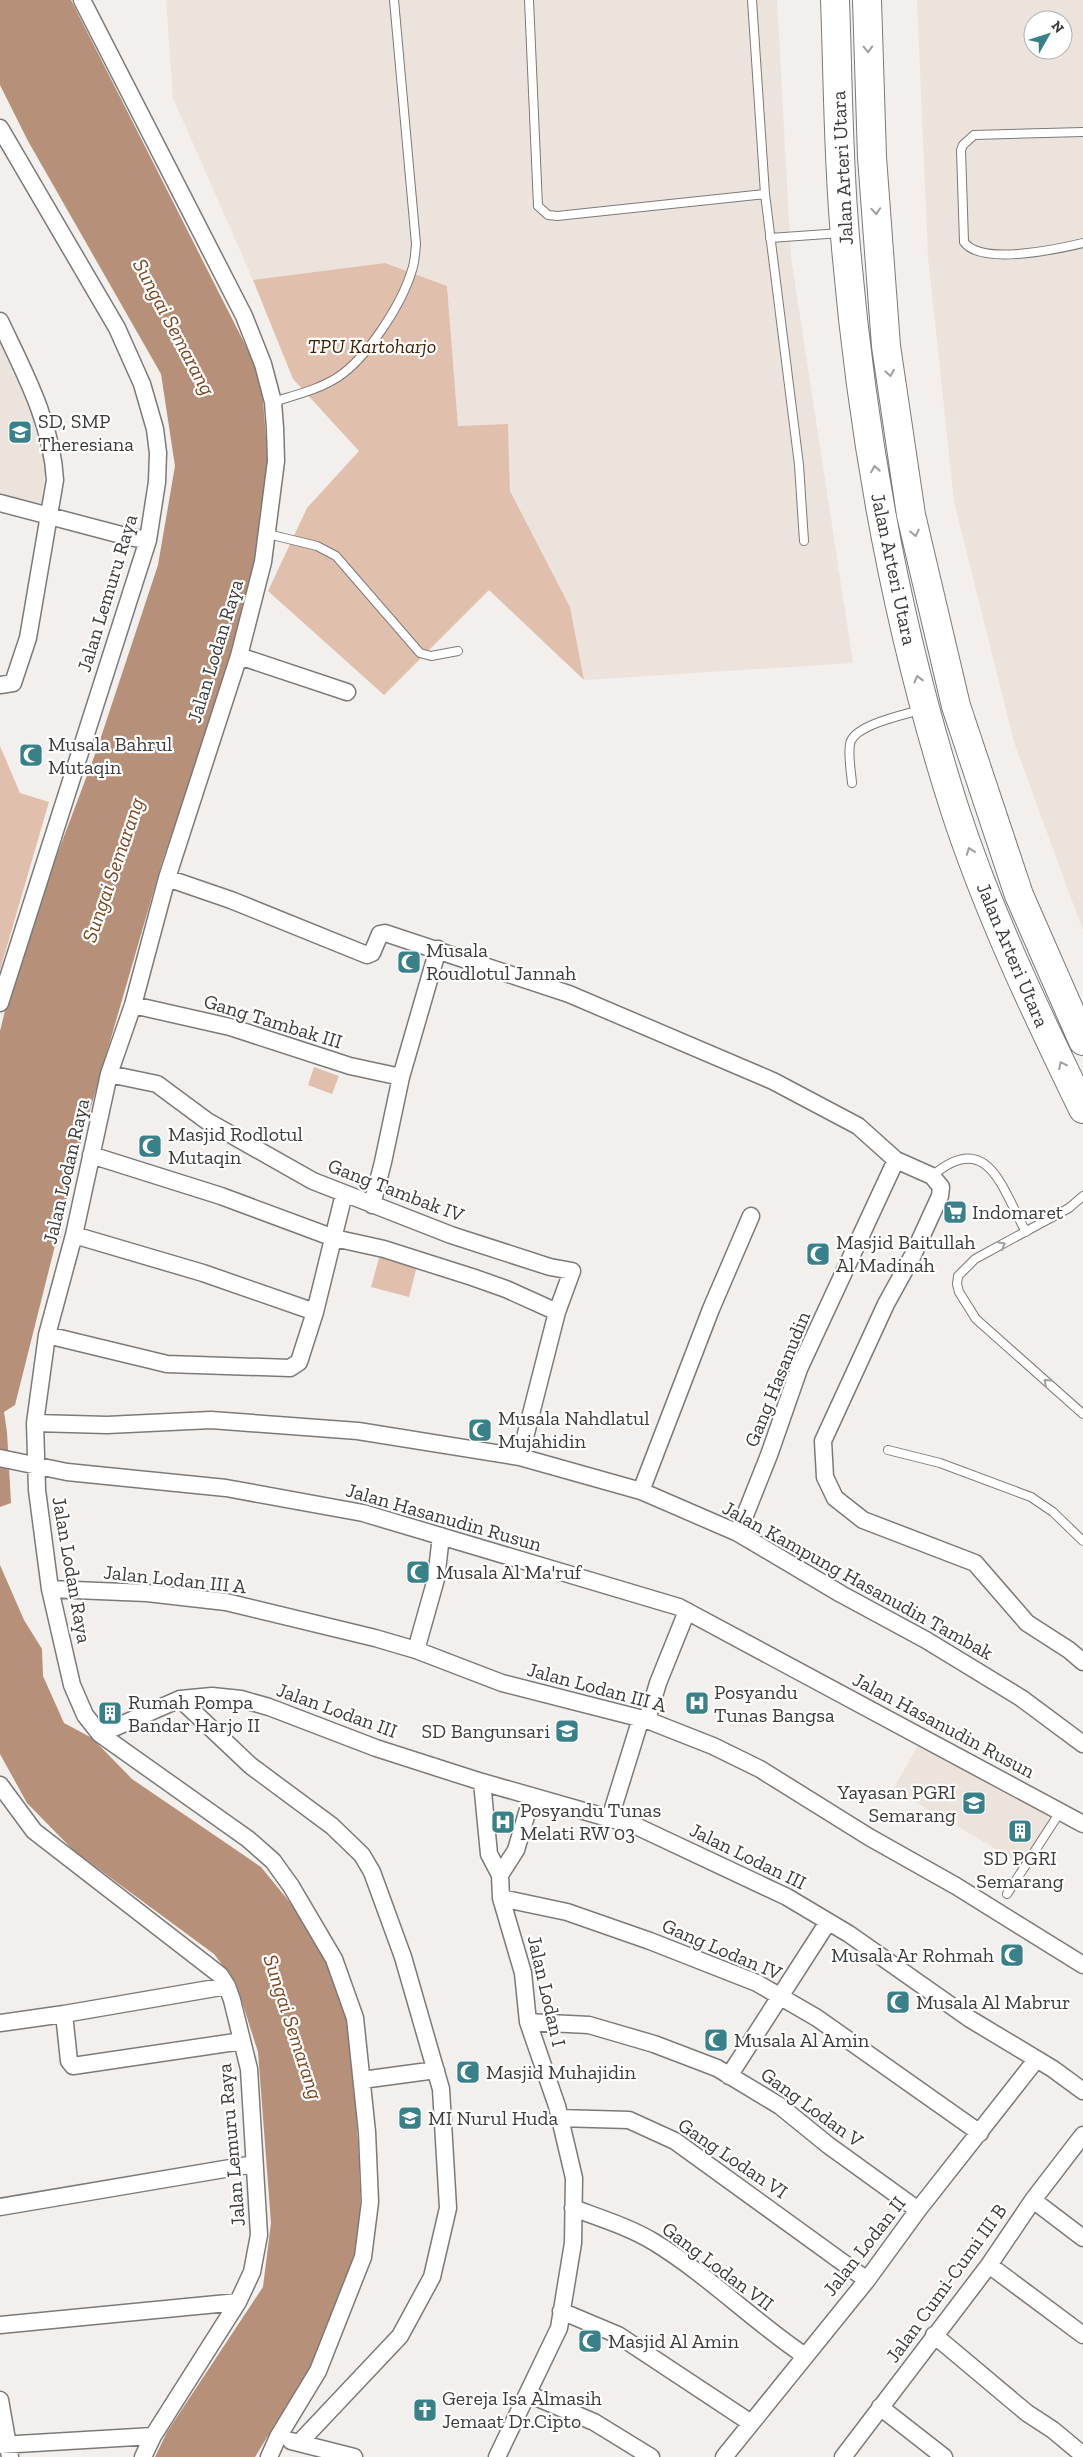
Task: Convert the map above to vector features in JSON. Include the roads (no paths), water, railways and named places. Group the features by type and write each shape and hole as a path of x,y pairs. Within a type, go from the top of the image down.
{"highway":[{"name":"Jalan Arteri Utara","path":"835,0 836,234 859,367 912,712 955,809 1000,935 1083,1109"},
{"name":"Jalan Arteri Utara","path":"867,0 872,157 886,346 911,515 956,706 1019,895 1083,1041"}],"street":[{"name":"Jalan Lodan Raya","path":"82,0 231,286 258,349 273,402 276,461 268,534 252,612 167,878 133,1005 109,1074 74,1234 47,1335 29,1464 50,1589 72,1684 85,1715 100,1734 248,1839 272,1861 291,1886 334,1959 355,2018 367,2132 370,2202 363,2257 318,2371 278,2437 269,2457"},
{"name":"Jalan Lemuru Raya","path":"0,128 117,328 142,384 155,429 158,453 157,482 148,540 0,1003"},
{"path":"0,321 44,418 55,480 51,515 23,656 13,683 0,685"},
{"path":"0,504 51,515 129,537 148,540"},
{"path":"239,656 347,692"},
{"path":"167,878 231,900 368,955 372,953 382,932 569,994 773,1081 858,1126 896,1160 932,1176 941,1187 940,1196 913,1255 886,1304 823,1440 826,1477 836,1498 863,1520 975,1563 1027,1624 1069,1650 1083,1662"},
{"path":"372,1205 384,1162 401,1077 438,949"},
{"name":"Gang Tambak III","path":"133,1005 230,1027 350,1066 401,1077"},
{"name":"Gang Tambak IV","path":"109,1074 157,1084 207,1120 313,1182 451,1235 550,1267 572,1271 557,1312"},
{"path":"91,1155 221,1196 334,1238 384,1249 472,1277 506,1289 557,1312 520,1457"},
{"name":"Gang Hasanudin","path":"738,1533 769,1455 799,1369 896,1160"},
{"path":"47,1335 167,1364 290,1368 300,1362 344,1194"},
{"path":"641,1491 711,1309 752,1216"},
{"path":"74,1234 203,1273 314,1312"},
{"name":"Jalan Kampung Hasanudin Tambak","path":"35,1423 107,1425 211,1420 288,1424 358,1431 520,1457 641,1491 738,1533 958,1659 1021,1698 1083,1744"},
{"name":"Jalan Hasanudin Rusun","path":"0,1458 67,1472 226,1488 363,1513 679,1607 1083,1824"},
{"path":"416,1650 436,1579 442,1536"},
{"name":"Jalan Lodan III A","path":"50,1589 147,1593 226,1602 374,1638 416,1650 502,1683 644,1719 714,1746 760,1769 870,1837 956,1886 1083,1965"},
{"path":"610,1818 644,1719 687,1611"},
{"name":"Jalan Lodan III","path":"100,1734 180,1699 212,1696 260,1704 376,1748 482,1782 636,1826 787,1897 828,1922 970,2019 1053,2069 1083,2091"},
{"path":"180,1699 227,1746 332,1826 362,1855 372,1872 403,1957 441,2088 448,2208 432,2278 400,2336 299,2442"},
{"name":"Jalan Lodan I","path":"482,1782 489,1854 500,1875 501,1898 523,1973 528,2022 556,2106 574,2178 573,2243 559,2328 497,2457"},
{"name":"Jalan Lemuru Raya","path":"0,1785 34,1831 220,1976 227,1986 249,2069 259,2235 252,2272 238,2302 153,2436 143,2457"},
{"path":"500,1875 516,1850 532,1796"},
{"name":"Gang Lodan IV","path":"501,1898 576,1915 757,1983 817,2018 980,2133"},
{"path":"729,2076 828,1922"},
{"path":"0,2024 227,1986"},
{"path":"64,2014 69,2062 73,2066 242,2041"},
{"name":"Gang Lodan V","path":"528,2022 589,2025 654,2044 717,2068 780,2106 828,2145 918,2210"},
{"name":"Jalan Lodan II","path":"724,2457 867,2280 918,2210 1036,2060"},
{"path":"362,2080 436,2070"},
{"name":"Gang Lodan VI","path":"558,2118 629,2120 675,2141 867,2280"},
{"name":"Jalan Cumi-Cumi III B","path":"843,2457 989,2265 1033,2200 1081,2141"},
{"path":"0,2207 254,2164"},
{"path":"1033,2200 1083,2238"},
{"name":"Gang Lodan VII","path":"573,2208 612,2222 654,2242 773,2335 805,2356"},
{"path":"989,2265 1083,2335"},
{"path":"0,2325 238,2302"},
{"path":"561,2311 618,2335 751,2423"},
{"path":"934,2335 1026,2413 1053,2430 1083,2455"},
{"path":"528,2394 594,2422 651,2457"},
{"path":"0,2400 6,2449 153,2436"},
{"path":"880,2407 944,2457"},
{"path":"278,2437 354,2457"}],"lane":[{"path":"273,402 324,385 351,367 365,351 398,302 412,270 416,244 394,0"},
{"path":"529,0 538,206 544,213 557,216 765,194"},
{"path":"752,0 765,194 799,466 804,541"},
{"path":"1083,132 974,135 963,145 961,150 964,242 971,250 977,252 1036,254 1083,243"},
{"path":"770,238 836,234"},
{"path":"268,534 317,546 336,556 420,653 431,656 458,651"},
{"path":"852,783 850,743 855,734 864,728 912,712"},
{"path":"932,1176 950,1161 976,1158 988,1165 1026,1232"},
{"path":"1083,1196 1069,1208 975,1259 958,1276 957,1284 959,1292 976,1319 1083,1414"},
{"path":"888,1450 940,1463 1032,1497 1053,1512 1083,1541"},
{"path":"1006,1894 1060,1812"}],"water":[{"name":"Sungai Semarang","path":"0,0 71,0 261,376 269,473 264,521 237,645 162,862 82,1138 15,1405 4,1412 11,1503 0,1507 0,1031 18,958 97,749 158,565 175,466 161,374 28,141 0,85"},
{"name":"Sungai Semarang","path":"0,1565 24,1620 42,1649 43,1676 64,1723 92,1738 132,1779 261,1867 292,1905 321,1954 332,1961 343,2000 352,2052 359,2158 362,2250 334,2328 255,2457 155,2457 167,2432 263,2287 271,2223 258,2052 236,1983 214,1954 73,1850 27,1803 0,1754"}],"place":[{"name":"SD, SMP Theresiana","path":"20,432"},
{"name":"Musala Bahrul Mutaqin","path":"31,755"},
{"name":"Musala Roudlotul Jannah","path":"409,962"},
{"name":"Masjid Rodlotul Mutaqin","path":"150,1146"},
{"name":"Indomaret","path":"955,1212"},
{"name":"Masjid Baitullah Al Madinah","path":"818,1254"},
{"name":"Musala Nahdlatul Mujahidin","path":"480,1430"},
{"name":"Musala Al Ma'ruf","path":"418,1572"},
{"name":"Posyandu Tunas Bangsa","path":"697,1703"},
{"name":"Rumah Pompa Bandar Harjo II","path":"110,1713"},
{"name":"SD Bangunsari","path":"567,1731"},
{"name":"Yayasan PGRI Semarang","path":"974,1803"},
{"name":"Posyandu Tunas Melati RW 03","path":"503,1822"},
{"name":"SD PGRI Semarang","path":"1020,1831"},
{"name":"Musala Ar Rohmah","path":"1012,1955"},
{"name":"Musala Al Mabrur","path":"898,2002"},
{"name":"Musala Al Amin","path":"716,2040"},
{"name":"Masjid Muhajidin","path":"468,2072"},
{"name":"MI Nurul Huda","path":"410,2118"},
{"name":"Masjid Al Amin","path":"590,2341"},
{"name":"Gereja Isa Almasih Jemaat Dr.Cipto","path":"425,2410"}],"park label":[{"name":"TPU Kartoharjo","path":"372,346"}]}
